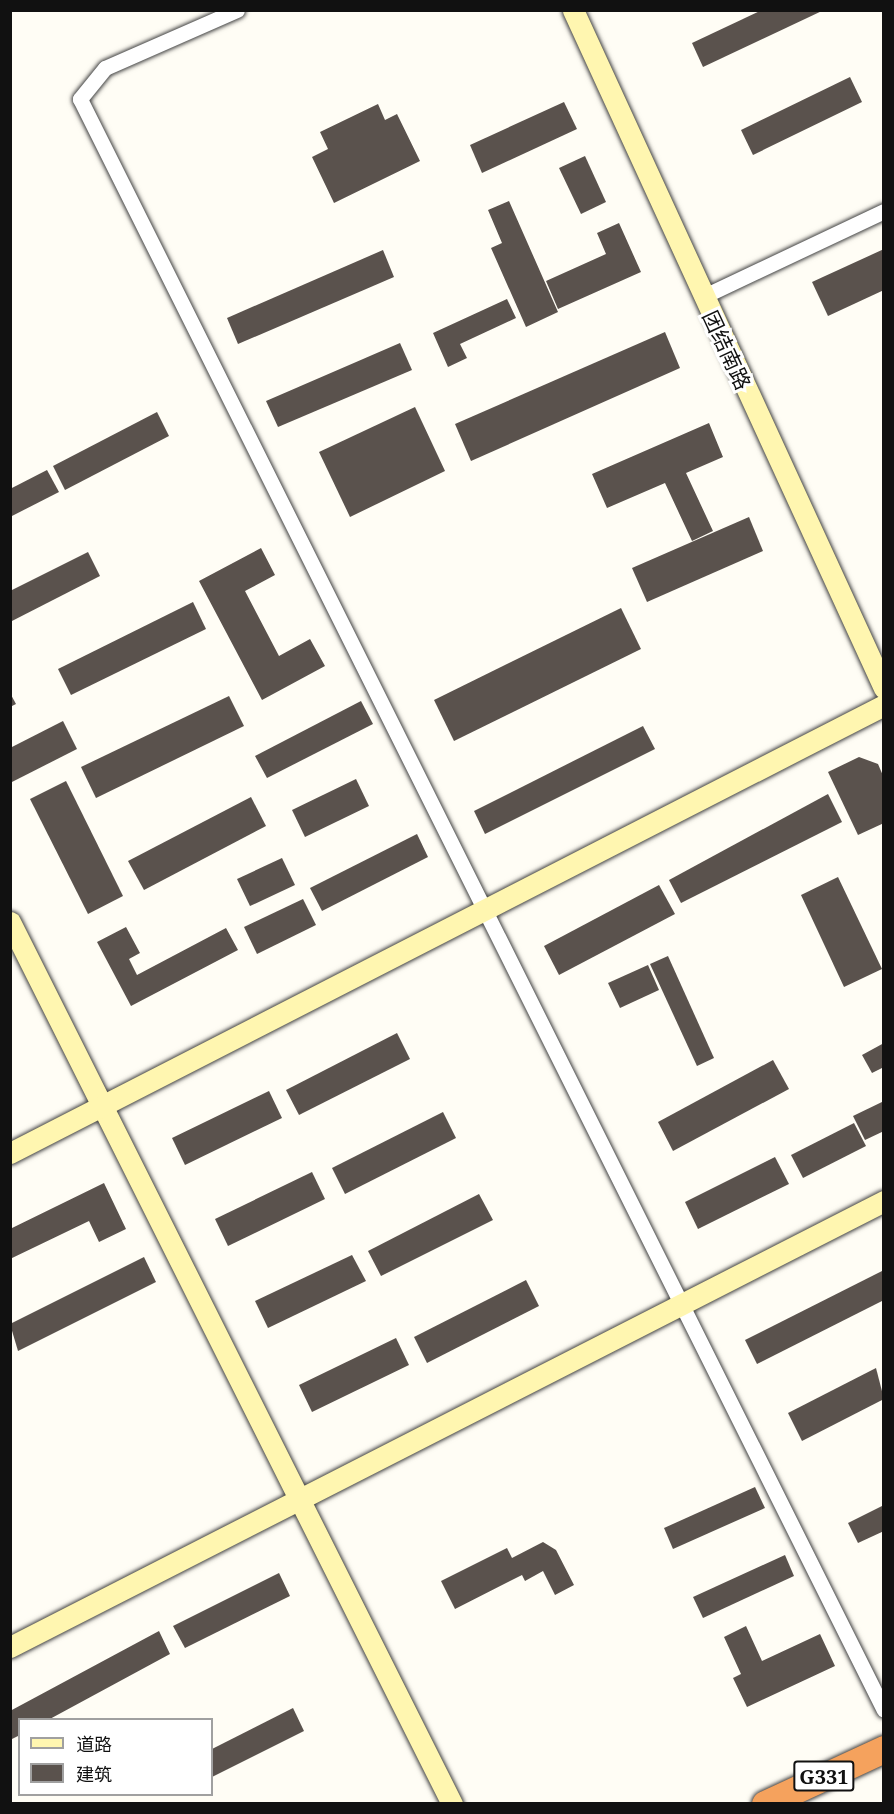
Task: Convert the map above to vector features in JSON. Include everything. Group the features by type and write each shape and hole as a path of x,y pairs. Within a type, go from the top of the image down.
{"highway":[{"name":"G331","path":"765,1803 884,1749"}],"street":[{"path":"237,10 105,68 80,99 884,1710"},
{"name":"团结南路","path":"573,10 702,297 884,688"},
{"path":"702,297 884,211"},
{"path":"10,1153 482,906 884,705"},
{"path":"10,922 452,1803"},
{"path":"10,1647 299,1502 884,1202"}],"building":[{"path":"762,10 824,10 703,67 692,43"},
{"path":"850,77 862,102 753,155 741,130"},
{"path":"564,102 577,129 482,173 470,145"},
{"path":"378,104 385,120 397,114 420,161 334,203 312,157 328,149 320,132"},
{"path":"585,156 606,202 581,214 559,168"},
{"path":"509,201 558,312 526,327 491,248 502,243 488,210"},
{"path":"619,223 641,272 558,309 546,281 606,254 597,233"},
{"path":"884,249 884,290 828,316 812,282"},
{"path":"383,250 394,277 238,344 227,318"},
{"path":"507,299 516,318 460,344 467,358 448,367 433,333"},
{"path":"665,332 680,368 471,461 455,424"},
{"path":"400,343 412,370 278,427 266,401"},
{"path":"415,407 445,471 350,517 319,452"},
{"path":"157,412 169,436 65,490 53,466"},
{"path":"709,423 723,457 686,473 713,531 692,541 665,483 607,508 592,474"},
{"path":"47,470 59,492 10,517 10,489"},
{"path":"749,517 763,551 647,602 632,568"},
{"path":"261,548 275,575 245,591 279,656 310,639 325,666 262,700 199,581"},
{"path":"88,552 100,576 10,622 10,591"},
{"path":"193,602 206,629 71,695 58,669"},
{"path":"621,608 641,649 454,741 434,700"},
{"path":"10,693 16,704 10,707"},
{"path":"229,696 244,726 96,798 81,767"},
{"path":"361,701 373,724 267,778 255,756"},
{"path":"63,721 77,749 10,783 10,748"},
{"path":"643,726 655,749 485,834 474,811"},
{"path":"859,757 878,764 884,778 884,823 858,835 828,772"},
{"path":"356,779 369,806 305,837 292,810"},
{"path":"66,781 123,896 88,914 30,799"},
{"path":"828,794 842,822 681,903 669,880"},
{"path":"251,797 266,826 144,890 128,861"},
{"path":"417,834 428,857 322,911 310,888"},
{"path":"282,858 295,885 250,906 237,879"},
{"path":"838,877 882,969 844,987 801,895"},
{"path":"659,885 675,914 559,975 544,946"},
{"path":"303,899 316,925 257,954 244,927"},
{"path":"126,927 140,953 129,959 137,975 226,928 238,950 131,1006 97,942"},
{"path":"668,956 714,1058 697,1066 650,964"},
{"path":"648,965 659,990 620,1008 608,983"},
{"path":"397,1033 410,1059 299,1115 286,1090"},
{"path":"884,1043 884,1067 872,1073 862,1055"},
{"path":"773,1060 789,1089 673,1151 658,1122"},
{"path":"269,1091 282,1118 185,1165 172,1138"},
{"path":"884,1101 884,1131 865,1140 853,1116"},
{"path":"443,1112 456,1138 345,1194 332,1168"},
{"path":"854,1123 866,1146 803,1178 791,1155"},
{"path":"775,1157 789,1184 698,1229 685,1202"},
{"path":"312,1172 325,1199 228,1246 215,1219"},
{"path":"104,1183 126,1229 99,1242 89,1221 10,1259 10,1229"},
{"path":"479,1194 493,1220 381,1276 368,1251"},
{"path":"352,1255 366,1281 268,1328 255,1301"},
{"path":"144,1257 156,1282 18,1351 10,1324"},
{"path":"884,1270 884,1300 757,1364 745,1340"},
{"path":"526,1280 539,1306 427,1363 414,1337"},
{"path":"396,1338 409,1365 312,1412 299,1385"},
{"path":"876,1368 884,1399 802,1441 788,1413"},
{"path":"755,1487 765,1508 673,1549 664,1528"},
{"path":"884,1505 884,1531 858,1543 848,1523"},
{"path":"543,1542 556,1550 574,1585 555,1595 543,1571 525,1581 522,1575 455,1609 441,1581 507,1548 512,1558"},
{"path":"785,1555 794,1576 703,1618 693,1597"},
{"path":"279,1573 290,1596 185,1648 173,1626"},
{"path":"746,1626 762,1661 820,1634 835,1666 747,1707 733,1678 741,1674 724,1637"},
{"path":"159,1631 170,1654 52,1718 18,1718 18,1736 10,1740 10,1711"},
{"path":"293,1708 304,1731 213,1776 213,1748"}]}
